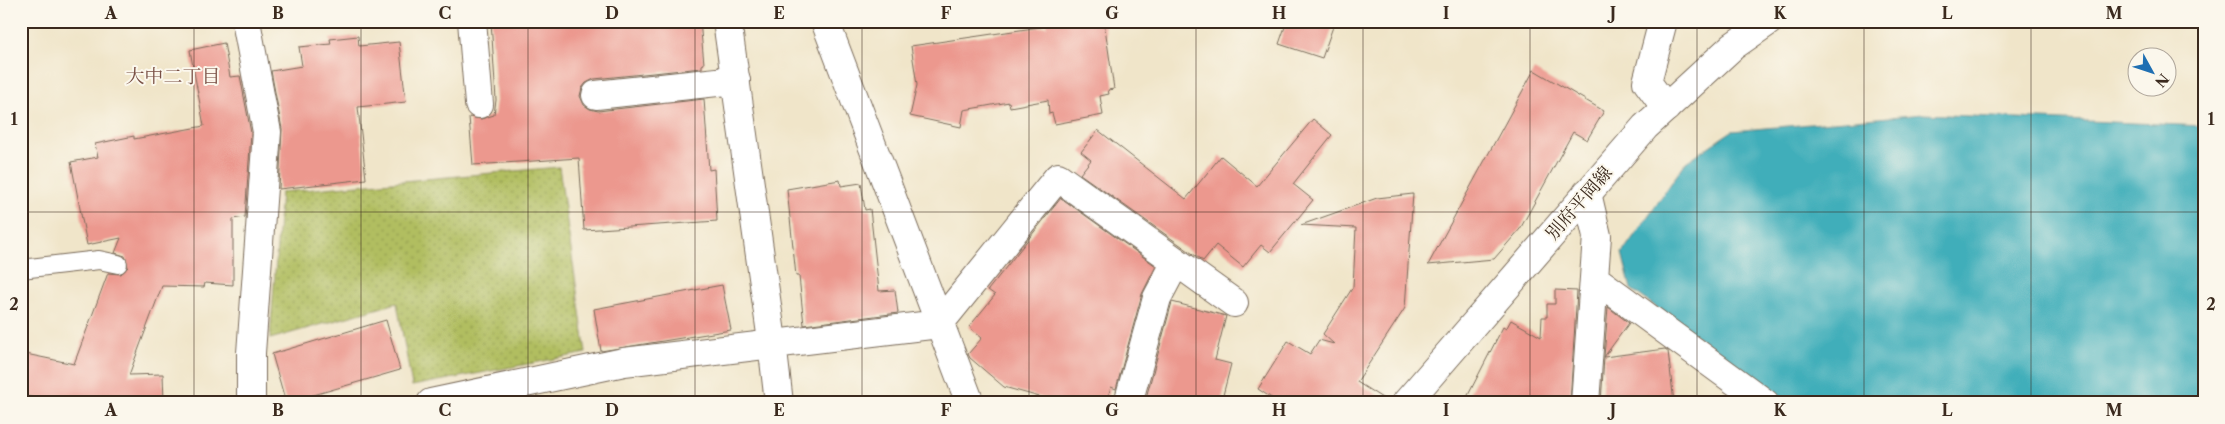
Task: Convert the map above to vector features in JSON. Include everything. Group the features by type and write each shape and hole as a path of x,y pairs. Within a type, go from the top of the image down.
{"street":[{"path":"246,21 267,132 252,353 251,403"},
{"path":"472,21 478,104"},
{"path":"727,21 779,403"},
{"path":"825,21 970,403"},
{"path":"1663,21 1647,82 1666,108"},
{"name":"別府平岡線","path":"1406,403 1645,127 1733,46 1769,21"},
{"path":"596,95 736,80"},
{"path":"431,403 624,362 939,324 1058,177 1234,303"},
{"path":"1585,403 1597,236 1587,193"},
{"path":"1128,403 1157,298 1176,262"},
{"path":"1594,278 1766,403"}],"lane":[{"path":"21,269 99,260 118,264"}],"green space":[{"path":"559,167 586,353 412,386 397,303 270,339 281,192"}],"water":[{"path":"1923,114 2204,126 2204,403 1786,403 1785,400 1631,289 1622,253 1686,162 1732,131"}],"building":[{"path":"491,21 700,21 704,64 702,68 594,79 586,83 582,88 580,96 584,105 598,111 704,99 709,170 714,169 717,221 584,230 579,158 473,165 469,117 481,119 494,115 496,100"},
{"path":"1047,21 1104,21 1114,89 1108,90 1109,94 1100,96 1103,115 1055,124 1052,113 1049,114 1048,100 1010,107 1009,102 964,110 961,127 910,116 917,85 911,46 1047,26"},
{"path":"1287,21 1335,21 1322,58 1279,44"},
{"path":"358,36 359,46 399,42 406,102 358,107 366,179 279,189 282,129 271,71 302,66 299,47 331,44 330,39"},
{"path":"224,43 230,77 240,76 251,133 245,217 233,219 233,285 205,283 204,287 162,286 129,375 163,374 164,403 61,403 21,395 21,353 74,364 108,273 121,274 128,267 125,256 115,253 121,238 87,245 71,162 98,157 95,144 134,136 134,139 204,126 190,50"},
{"path":"1534,70 1604,111 1587,140 1573,132 1520,229 1494,259 1428,265"},
{"path":"1313,119 1332,135 1293,184 1313,200 1270,252 1261,245 1243,267 1216,245 1203,261 1080,174 1091,160 1081,152 1098,130 1186,199 1221,156 1257,186"},
{"path":"840,180 841,186 861,183 865,210 870,209 879,291 895,290 898,313 804,325 799,276 796,276 787,189"},
{"path":"1413,194 1405,308 1357,382 1390,403 1279,403 1258,389 1288,341 1310,354 1319,340 1334,344 1323,334 1353,287 1356,228 1301,225 1377,198"},
{"path":"1061,198 1156,266 1142,294 1116,389 1111,387 1106,403 1061,403 1004,387 970,358 968,354 982,338 969,327 995,295 988,290"},
{"path":"722,285 731,330 601,351 594,309"},
{"path":"1555,290 1577,291 1570,403 1464,403 1503,327 1506,329 1511,320 1541,337 1542,317 1547,317 1547,304 1555,304"},
{"path":"1172,302 1226,316 1215,360 1231,364 1221,403 1163,403 1146,398"},
{"path":"1608,307 1629,323 1604,357"},
{"path":"386,320 400,370 286,403 272,354"},
{"path":"1665,349 1668,351 1674,403 1601,403 1604,357"}],"district":[{"name":"大中二丁目","path":"173,76"}]}
